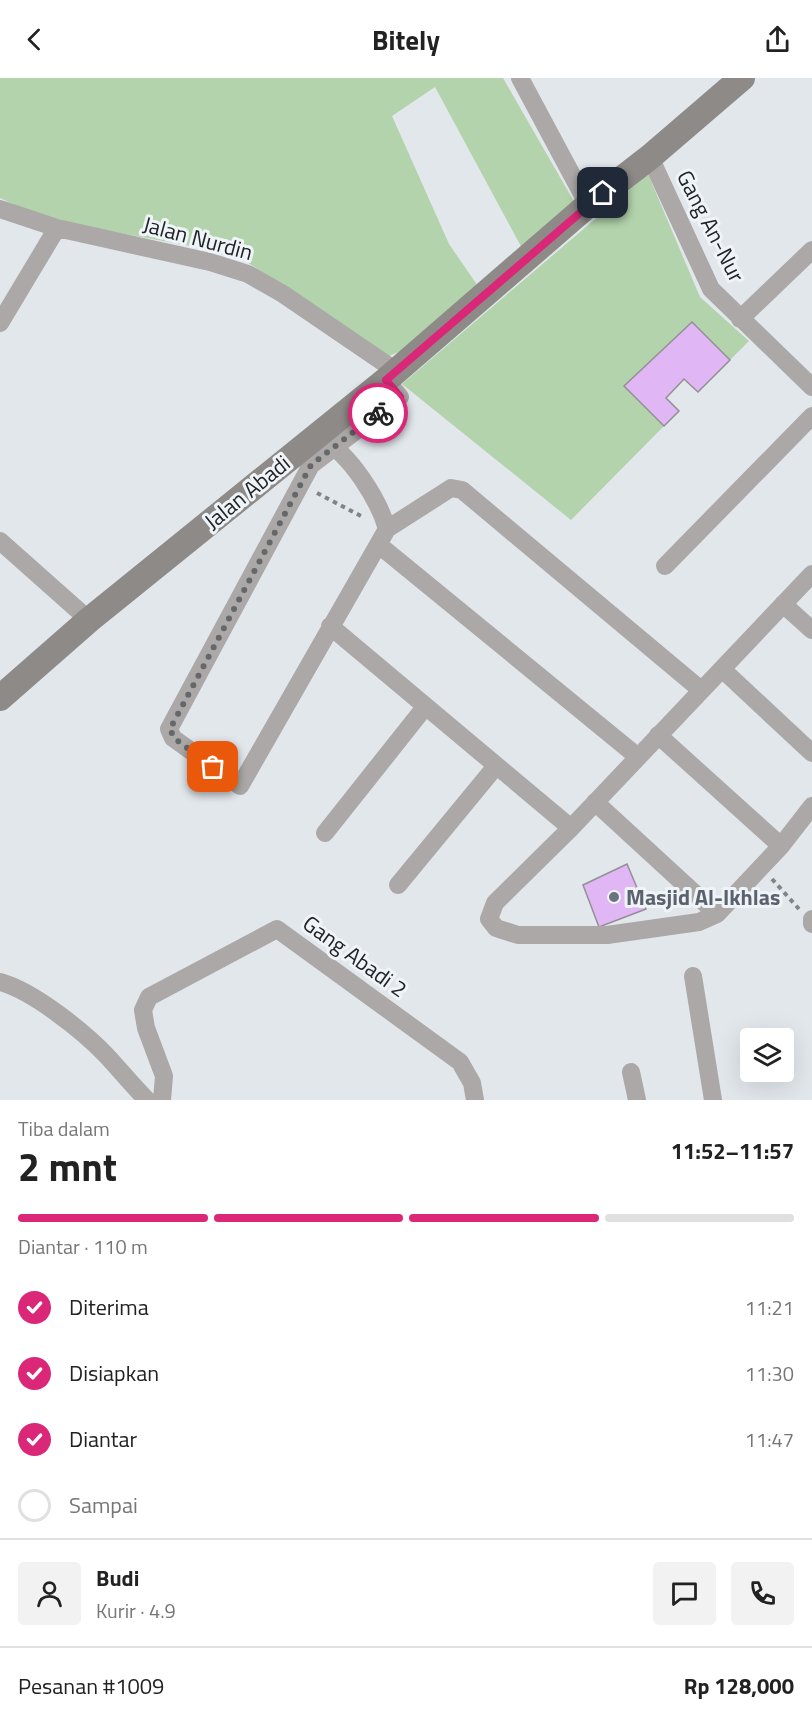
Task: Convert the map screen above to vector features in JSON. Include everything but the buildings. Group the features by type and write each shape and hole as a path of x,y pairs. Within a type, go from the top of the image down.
{"street":[{"path":"520,78 588,205"},
{"name":"Jalan Abadi","path":"0,698 89,620 325,441 394,382 588,205 650,158 742,78"},
{"name":"Gang An-Nur","path":"650,158 711,289 812,387"},
{"name":"Jalan Nurdin","path":"0,209 57,228 210,262 248,274 283,294 394,382"},
{"path":"0,324 57,228"},
{"path":"740,319 812,250"},
{"path":"665,566 812,416"},
{"path":"638,758 383,537 377,500 325,441 170,729 174,738 240,786 383,537 451,488 462,490 701,690"},
{"path":"0,541 89,620"},
{"path":"812,574 571,828 495,903 489,920 496,928 518,935 607,935 699,922 717,914 781,846 812,806"},
{"path":"783,604 812,630"},
{"path":"330,626 571,828"},
{"path":"722,669 812,753"},
{"path":"325,833 425,707"},
{"path":"658,735 781,846"},
{"path":"398,885 496,766"},
{"path":"596,802 717,914"},
{"name":"Gang Abadi 2","path":"162,1100 165,1076 146,1028 142,1010 149,997 277,930 460,1062 472,1083 475,1100"},
{"path":"693,976 713,1100"},
{"path":"0,982 33,998 68,1023 105,1054 147,1100"},
{"path":"631,1072 636,1100"}],"path":[{"path":"300,485 383,537"},
{"path":"761,867 811,921"}],"green space":[{"path":"0,78 503,78 576,205 523,250 435,87 392,116 449,244 480,289 406,349 389,356 235,254 81,226 21,208 0,198"},
{"path":"648,174 700,297 749,341 730,360 692,323 624,386 664,426 571,520 402,384"}],"way so far":[{"path":"213,767 174,738 170,729 311,465 378,413"}],"place":[{"name":"Masjid Al-Ikhlas","path":"614,897"}],"route":[{"path":"378,413 400,397 386,380 603,193"}]}
